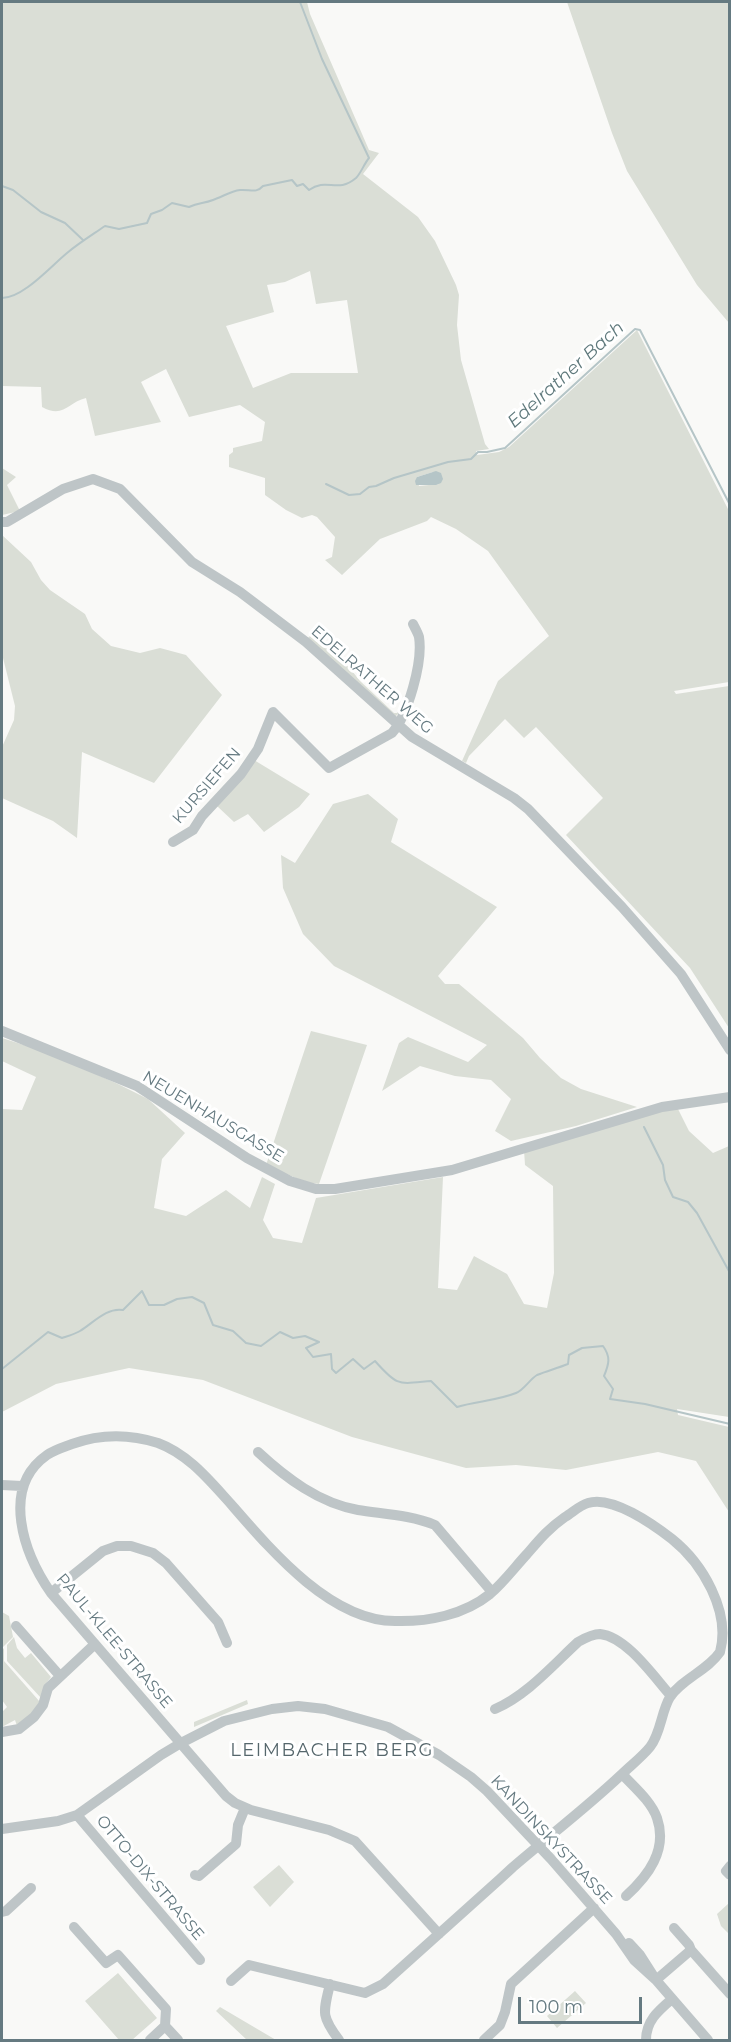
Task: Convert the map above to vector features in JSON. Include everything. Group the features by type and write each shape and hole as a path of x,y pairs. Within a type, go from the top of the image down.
{"street":[{"name":"EDELRATHER WEG","path":"2,522 7,522 63,489 93,478 120,489 192,562 240,592 306,642 398,726 418,741 514,798 528,809 622,907 681,974 729,1050"},
{"path":"398,726 416,681 419,637 413,624"},
{"name":"KURSIEFEN","path":"173,842 193,830 202,816 241,774 258,749 273,712 329,768 392,734 398,726"},
{"name":"NEUENHAUSGASSE","path":"2,1031 137,1086 247,1158 290,1181 316,1189 335,1189 452,1170 662,1107 729,1097"},
{"path":"2,1485 22,1485 32,1470 47,1455 81,1441 127,1436 157,1443 191,1462 260,1537 303,1578 340,1607 376,1621 431,1619 463,1610 492,1592 549,1528 589,1502 617,1504 656,1526 685,1549 713,1581 722,1599 729,1619 729,1633 720,1653 671,1696 651,1746 582,1810 538,1846 383,1984 365,1993 249,1965 231,1980"},
{"path":"258,1452 304,1488 323,1499 355,1509 424,1520 435,1525 492,1592"},
{"name":"PAUL-KLEE-STRASSE","path":"22,1485 20,1526 30,1560 51,1593 226,1796 245,1808"},
{"path":"51,1593 103,1551 117,1546 131,1546 153,1553 166,1563 218,1622 227,1643"},
{"path":"16,1626 60,1676"},
{"path":"495,1710 527,1689 578,1642 599,1634 618,1639 671,1696"},
{"path":"2,1732 19,1729 34,1717 43,1705 48,1688 95,1644"},
{"name":"KANDINSKYSTRASSE","path":"2,1830 58,1821 77,1815 133,1774 181,1743 225,1721 272,1709 298,1706 353,1716 388,1727 414,1739 444,1758 487,1791 616,1934 640,1955 656,1980 708,2040"},
{"path":"622,1774 647,1801 657,1818 660,1835 658,1850 651,1869 626,1896"},
{"path":"195,1875 199,1876 236,1844 238,1825 245,1808 329,1830 355,1840 439,1934"},
{"name":"OTTO-DIX-STRASSE","path":"77,1815 200,1960"},
{"path":"729,1866 726,1871 729,1875"},
{"path":"2,1912 31,1888"},
{"path":"484,2040 500,2025 511,1984 594,1908"},
{"path":"74,1927 106,1963 118,1955 166,2009 165,2026 150,2040"},
{"path":"674,1928 729,1994"},
{"path":"656,1980 691,1950"},
{"path":"330,1984 324,2012 326,2021 339,2040"},
{"path":"646,2040 648,2025 653,2017 672,1999"},
{"path":"165,2026 178,2040"}],"shaded area":[{"path":"2,2 307,2 310,14 369,150 379,153 363,174 418,217 435,241 456,285 459,295 457,325 461,360 485,444 489,449 476,451 477,455 499,452 509,447 637,330 729,511 729,682 674,691 676,694 729,686 729,1028 690,968 566,835 603,798 536,727 524,738 505,719 469,756 466,763 462,761 498,681 549,636 488,551 456,529 431,517 427,521 380,539 342,575 325,560 332,557 335,537 317,517 312,515 302,518 286,510 265,495 265,478 229,467 229,455 233,452 233,448 262,441 265,422 240,405 189,417 166,369 141,382 161,422 95,436 86,398 61,410 49,410 42,407 41,387 2,386","holes":["310,271 316,304 347,300 358,373 291,373 253,388 226,326 274,312 267,285 285,282","433,472 439,484 419,486 417,477"]},
{"path":"567,2 729,2 729,323 697,285 627,171"},
{"path":"2,468 16,477 7,485 20,511 2,515"},
{"path":"436,471 441,473 443,479 441,483 416,485 417,477"},
{"path":"2,535 31,562 41,580 50,590 85,614 92,629 111,646 140,653 160,648 186,655 222,695 154,783 82,752 77,838 53,821 2,798 2,747 14,720 15,706 2,654"},
{"path":"316,630 313,636 315,639 341,657 360,681 394,713 402,710 395,717 308,638"},
{"path":"254,760 310,794 299,807 264,832 248,814 234,822 217,806"},
{"path":"368,794 398,819 391,842 497,907 438,976 445,984 459,984 523,1038 561,1078 581,1089 637,1107 576,1126 511,1141 495,1131 511,1099 491,1080 455,1076 420,1066 382,1091 399,1043 408,1037 468,1062 487,1045 334,966 303,934 283,888 281,855 295,863 333,804"},
{"path":"311,1031 367,1045 319,1184 305,1182 266,1165"},
{"path":"2,1038 49,1053 148,1099 185,1133 162,1159 154,1208 186,1216 226,1190 250,1208 262,1177 275,1184 263,1220 273,1238 302,1243 316,1198 443,1177 438,1288 457,1290 474,1256 507,1274 524,1304 547,1308 554,1273 553,1186 525,1165 524,1150 661,1111 678,1109 689,1131 713,1153 729,1146 729,1417 677,1409 678,1415 729,1427 729,1512 696,1461 658,1452 566,1470 516,1465 466,1468 352,1437 203,1380 129,1368 56,1384 2,1412 2,1109 22,1110 36,1077 2,1061"},
{"path":"2,1612 9,1616 13,1637 2,1648"},
{"path":"14,1637 17,1648 25,1658 31,1653 51,1677 44,1686 41,1698 7,1661 7,1645"},
{"path":"4,1648 4,1661 40,1702 35,1711 17,1726 15,1720 2,1727 2,1712 7,1707 2,1700 2,1651"},
{"path":"247,1700 248,1704 194,1727 194,1722"},
{"path":"279,1865 294,1882 270,1907 253,1887"},
{"path":"729,1903 729,1934 721,1926 717,1914"},
{"path":"118,1973 157,2018 132,2040 119,2040 85,2001"},
{"path":"575,1991 586,2003 557,2028 547,2016"},
{"path":"220,2007 276,2040 247,2040 216,2011"}],"waterway":[{"path":"2,298 19,293 72,249 105,226 119,229 147,223 151,214 172,203 189,207 237,191 255,191 263,186 292,180 297,186 303,184 309,190 321,185 343,185 356,178 369,158 322,59 300,2"},
{"path":"2,186 13,190 41,212 65,223 83,240"},
{"name":"Edelrather Bach","path":"326,484 349,495 360,494 369,487 394,478 448,462 471,459 478,452 505,448 635,329 640,330 730,505"},
{"path":"644,1127 663,1165 665,1180 673,1197 688,1202 697,1213 730,1273"},
{"path":"2,1369 48,1332 62,1338 76,1333 106,1313 123,1310 142,1291 149,1305 164,1305 177,1299 192,1297 204,1303 213,1325 233,1331 246,1343 261,1346 280,1332 293,1338 305,1336 319,1342 306,1348 313,1357 331,1354 332,1369 336,1373 353,1359 364,1369 375,1361 389,1376 399,1382 431,1381 457,1407 516,1393 537,1375 568,1364 569,1355 582,1348 603,1346 608,1361 604,1376 613,1389 610,1399 645,1404 730,1424"}],"district":[{"name":"LEIMBACHER BERG","path":"332,1751"}]}
